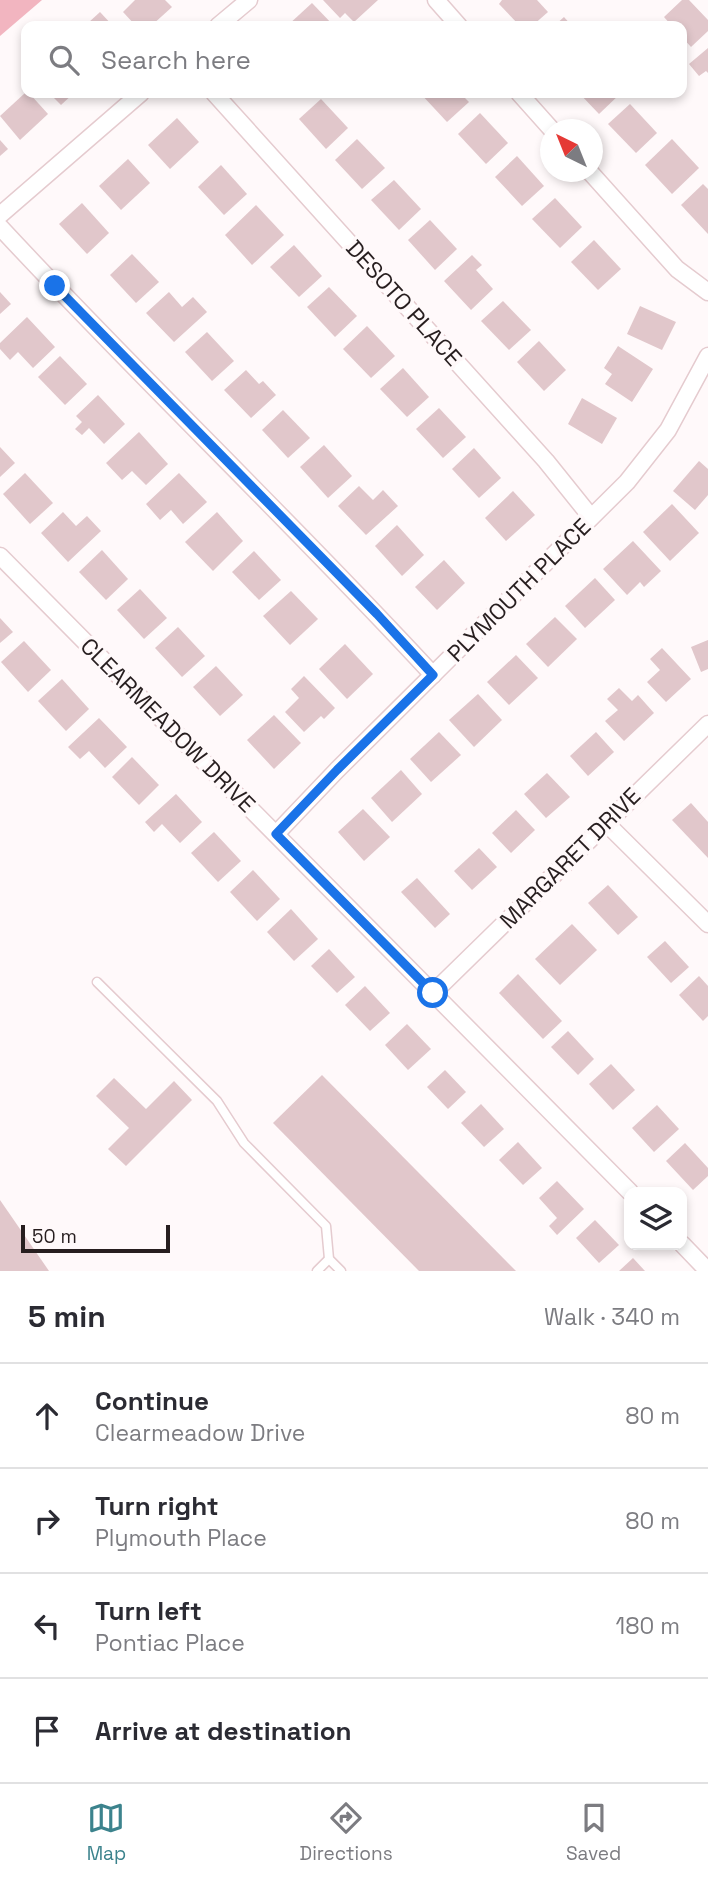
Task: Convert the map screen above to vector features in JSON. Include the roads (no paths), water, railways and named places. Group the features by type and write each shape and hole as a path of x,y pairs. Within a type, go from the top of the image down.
{"street":[{"path":"224,21 248,0"},
{"path":"436,0 455,21"},
{"path":"0,215 135,98"},
{"name":"DESOTO PLACE","path":"219,98 546,461 591,517"},
{"path":"523,98 542,119"},
{"path":"599,182 677,269 708,292"},
{"path":"0,227 377,614 433,675"},
{"name":"PLYMOUTH PLACE","path":"276,834 627,482 668,430 708,356"},
{"name":"CLEARMEADOW DRIVE","path":"0,556 625,1187"},
{"name":"MARGARET DRIVE","path":"433,993 708,724"},
{"path":"606,823 708,924"},
{"path":"687,1249 708,1271"}],"lane":[{"path":"97,982 217,1101 244,1143 326,1226 329,1259 341,1271"},
{"path":"317,1271 329,1259"}]}
